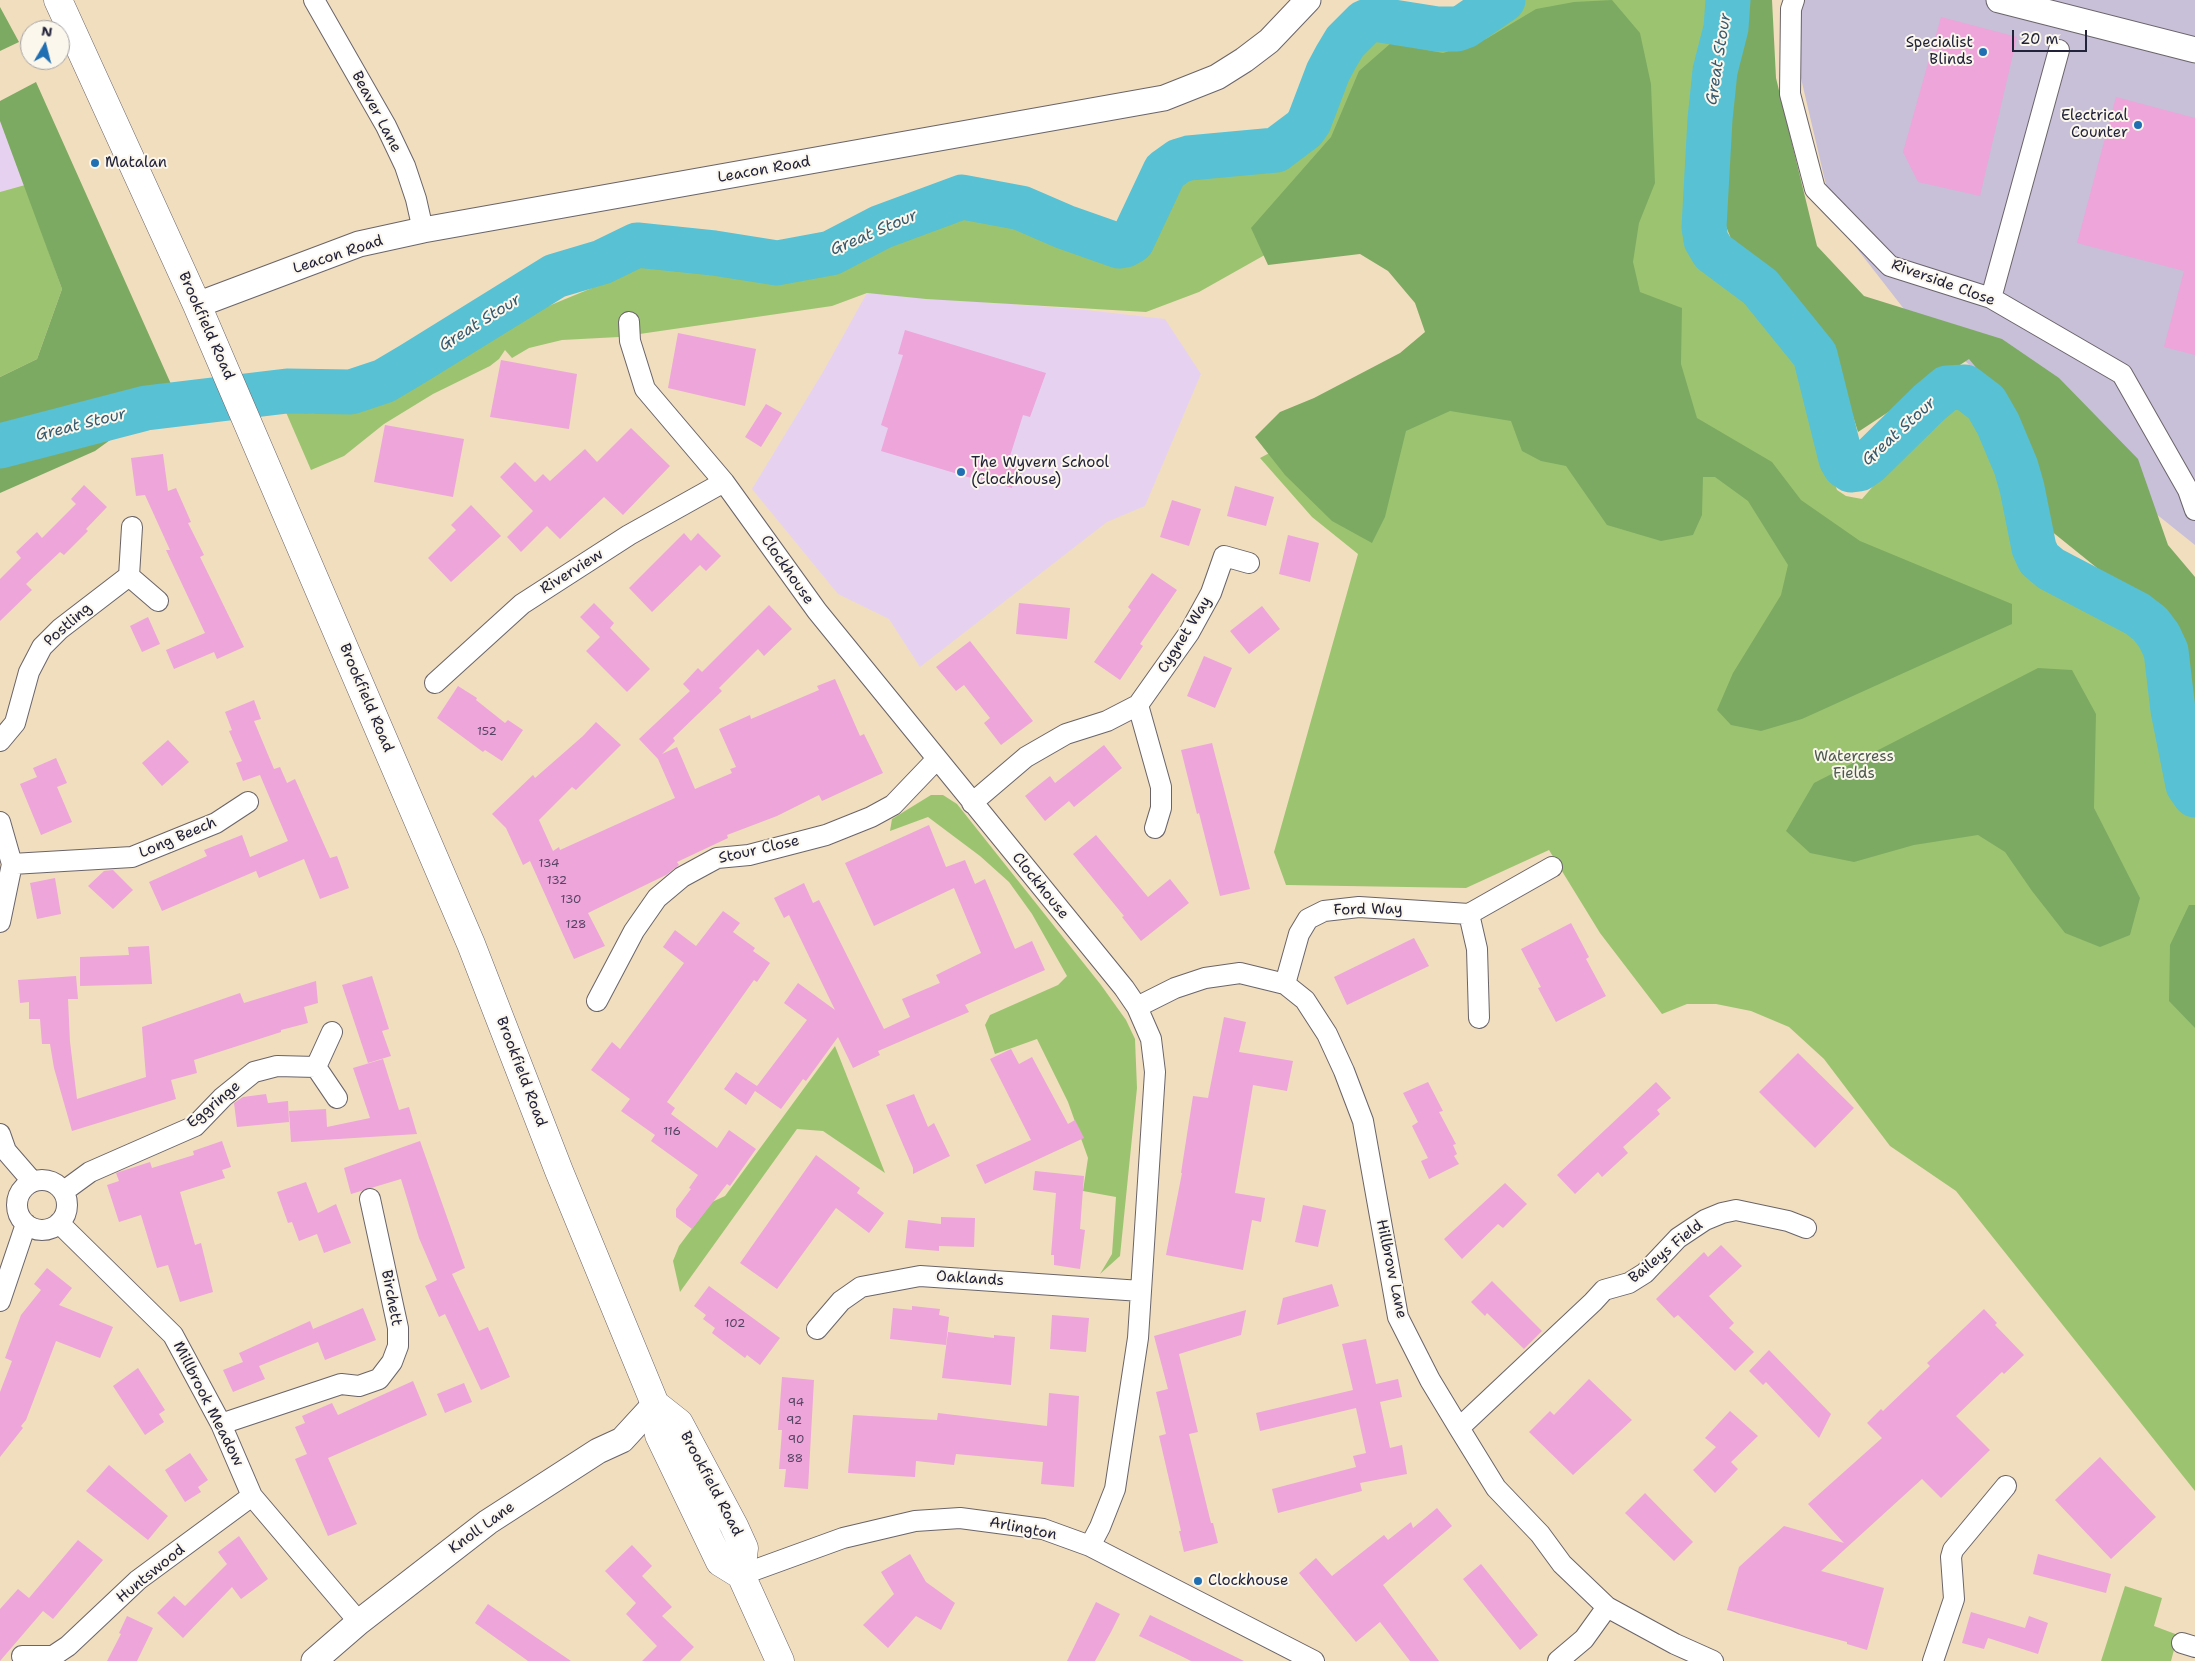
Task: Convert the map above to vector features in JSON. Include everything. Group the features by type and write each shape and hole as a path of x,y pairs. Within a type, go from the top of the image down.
{"main road":[{"name":"Brookfield Road","path":"58,0 222,361 471,944 559,1172 655,1404 659,1435 720,1562 741,1575"},
{"path":"741,1575 780,1661"}],"street":[{"name":"Beaver Lane","path":"314,0 386,126 405,166 416,199 423,230"},
{"name":"Leacon Road","path":"197,305 359,244 423,230 1164,98 1217,77 1244,60 1269,41 1308,0"},
{"name":"Riverside Close","path":"1794,0 1791,9 1790,94 1815,189 1890,266 1992,298 2122,374 2188,490 2195,510"},
{"path":"2000,0 2195,50"},
{"path":"1992,298 2059,50"},
{"name":"Clockhouse","path":"629,322 630,340 645,390 724,482 816,611 1124,988 1137,1007 1152,1039 1154,1072 1138,1338 1115,1489 1100,1527 1090,1546"},
{"name":"Riverview","path":"435,683 522,604 630,535 724,482"},
{"path":"132,527 129,576 158,601"},
{"name":"Cygnet Way","path":"972,803 1026,757 1066,734 1107,721 1138,705 1189,633 1211,593 1224,556 1249,563"},
{"name":"Postling","path":"0,741 15,723 29,672 42,646 60,629 129,576"},
{"path":"1138,705 1161,787 1161,808 1155,828"},
{"name":"Stour Close","path":"597,1001 634,931 657,898 682,877 717,858 758,853 826,835 870,817 893,805 936,760"},
{"name":"Long Beech","path":"12,864 132,857 216,823 248,802"},
{"path":"0,822 12,864 3,895 0,922"},
{"path":"1479,1018 1477,949 1469,914 1552,867"},
{"name":"Ford Way","path":"1285,984 1299,934 1308,919 1324,911 1359,907 1469,914"},
{"name":"Hillbrow Lane","path":"1137,1007 1175,988 1204,978 1240,973 1285,984 1305,1000 1327,1034 1344,1071 1363,1121 1398,1317 1430,1380 1496,1488 1540,1534 1562,1564 1607,1607 1675,1644 1713,1661"},
{"path":"332,1032 316,1067 337,1098"},
{"name":"Eggringe","path":"64,1191 90,1172 195,1126 223,1097 254,1072 277,1066 316,1067"},
{"path":"0,1134 6,1151 32,1181"},
{"path":"48,1180 60,1186 64,1191 67,1208 59,1223 53,1228 39,1230 26,1224 20,1217 17,1200 20,1192 32,1181 48,1180"},
{"name":"Birchett","path":"222,1424 341,1384 359,1386 378,1380 392,1362 398,1346 398,1328 370,1199"},
{"name":"Baileys Field","path":"1459,1428 1604,1290 1630,1284 1645,1273 1678,1238 1705,1220 1736,1210 1806,1228"},
{"name":"Millbrook Meadow","path":"59,1223 173,1335 222,1424 252,1496 359,1622"},
{"path":"0,1301 26,1224"},
{"name":"Oaklands","path":"817,1329 841,1301 860,1287 920,1276 1141,1291"},
{"name":"Knoll Lane","path":"314,1661 359,1622 488,1522 598,1451 622,1440 655,1404"},
{"path":"1933,1661 1954,1599 1951,1558 1953,1550 2006,1486"},
{"name":"Huntswood","path":"22,1656 55,1658 138,1580 252,1496"},
{"name":"Arlington","path":"741,1575 843,1538 915,1522 960,1518 1043,1529 1090,1546 1314,1661"},
{"path":"1558,1661 1584,1639 1607,1607"}],"shaded area":[{"path":"1799,0 2195,0 2195,545 1911,318 1834,219 1800,74"},
{"path":"0,121 25,185 0,192"},
{"name":"The Wyvern School (Clockhouse)","path":"867,293 1077,309 1165,319 1201,374 1145,506 1107,522 920,667 889,619 838,594 752,489 823,372"}],"green space":[{"name":"Watercress Fields","path":"1525,0 1715,0 1715,19 1702,45 1694,94 1694,124 1689,154 1690,231 1694,248 1698,258 1705,265 1749,295 1784,334 1808,372 1817,405 1823,449 1837,490 1846,496 1862,499 1901,454 1955,401 1968,398 1983,415 2013,504 2012,521 2020,546 2033,569 2141,632 2153,652 2168,776 2175,792 2186,808 2195,816 2195,1491 1956,1191 1890,1146 1824,1059 1789,1027 1751,1011 1716,1004 1687,1004 1662,1014 1600,933 1549,850 1466,888 1286,885 1274,852 1358,554 1312,517 1260,458 1505,329 1421,167 1199,292 1146,312 926,299 867,293 832,306 619,337 562,340 529,348 512,358 505,350 499,359 490,366 433,394 384,424 344,456 311,470 285,410 315,414 333,413 370,402 390,392 483,333 609,281 623,265 634,258 652,259 718,273 792,277 842,264 912,224 942,214 977,210 1005,214 1040,226 1096,255 1125,259 1144,251 1159,234 1174,189 1187,172 1195,169 1279,162 1295,154 1311,140 1323,121 1348,63 1361,46 1378,33 1389,31 1442,41 1459,40"},
{"path":"1612,0 1640,33 1651,84 1655,183 1639,223 1633,262 1640,292 1682,308 1681,364 1697,418 1772,462 1801,500 1860,541 2012,604 2012,624 1802,719 1761,731 1731,725 1717,710 1733,673 1781,595 1788,565 1748,501 1715,477 1703,477 1702,515 1693,535 1661,541 1607,525 1566,466 1541,461 1522,451 1511,421 1450,411 1406,431 1385,517 1372,543 1332,521 1285,475 1255,437 1280,412 1314,398 1400,353 1425,332 1415,303 1388,271 1360,254 1268,265 1251,228 1331,137 1359,71 1391,43 1443,53 1486,39 1536,9 1574,2"},
{"path":"1742,0 1772,0 1776,78 1817,246 1864,296 2002,339 2059,378 2138,459 2168,545 2195,577 2195,709 2185,655 2163,611 2107,576 2045,526 2029,443 1994,389 1969,359 1858,432 1837,366 1821,328 1785,289 1736,251 1723,219 1723,141"},
{"path":"0,7 19,42 0,51"},
{"path":"36,82 175,393 95,451 0,493 0,377 37,359 62,289 0,121 0,101"},
{"path":"25,185 62,289 37,359 0,377 0,192"},
{"path":"2038,668 2072,670 2096,714 2094,808 2140,898 2130,935 2100,947 2065,933 2032,891 2005,852 1978,835 1914,845 1854,862 1810,853 1786,831 1814,783"},
{"path":"931,795 943,795 957,804 1101,985 1126,1020 1135,1039 1137,1088 1120,1256 1100,1274 1112,1254 1116,1197 1083,1191 1088,1158 1068,1102 1037,1039 995,1054 985,1025 990,1015 1058,985 1067,976 1032,914 1009,882 980,856 928,817 890,831 892,819"},
{"path":"2189,905 2195,905 2195,1028 2169,1001 2170,945"},
{"path":"835,1046 885,1173 823,1131 797,1129 680,1292 673,1261 679,1246 712,1202 725,1196"},
{"path":"2125,1586 2162,1598 2154,1626 2178,1635 2171,1661 2101,1661"}],"building":[{"path":"1941,17 2017,37 1980,196 1918,182 1903,152"},
{"path":"2116,97 2195,118 2195,355 2164,347 2184,271 2077,243"},
{"path":"905,330 1046,373 1030,417 1023,415 1010,456 1026,461 1019,483 1013,482 1012,488 999,484 998,486 881,451 888,428 881,425 903,355 898,354"},
{"path":"678,333 756,349 745,406 668,388"},
{"path":"501,360 577,374 569,429 490,417"},
{"path":"766,404 782,413 761,447 745,437"},
{"path":"385,425 464,439 453,497 374,482"},
{"path":"631,428 670,466 623,515 604,497 560,539 547,526 521,552 507,537 533,511 500,477 515,462 535,482 543,474 550,481 585,449 597,462"},
{"path":"163,454 168,491 176,488 191,522 188,523 204,555 200,557 244,647 217,659 214,652 174,669 166,650 205,633 166,550 170,550 145,495 136,496 131,458"},
{"path":"84,485 107,507 86,529 88,531 64,555 60,552 26,584 32,590 0,621 0,579 21,558 16,552 37,532 42,538 76,504 71,499"},
{"path":"1235,486 1274,497 1266,526 1227,516"},
{"path":"1172,500 1201,509 1189,546 1160,537"},
{"path":"471,505 501,536 451,582 428,558 456,530 451,525"},
{"path":"684,533 691,541 698,533 721,556 706,571 700,565 652,612 629,588"},
{"path":"1288,535 1319,543 1310,582 1279,574"},
{"path":"1152,573 1177,590 1140,644 1143,646 1120,680 1094,662 1131,610 1128,607"},
{"path":"594,603 614,623 610,628 650,669 627,692 586,651 600,637 580,617"},
{"path":"1019,603 1070,608 1067,639 1016,634"},
{"path":"769,605 792,629 764,656 758,649 719,688 722,691 673,738 675,741 662,754 677,747 695,789 732,773 730,769 736,767 719,729 750,715 751,719 819,690 817,686 835,679 860,736 864,734 883,773 822,801 819,795 777,816 727,835 728,838 677,862 679,865 666,875 588,913 605,946 574,959 530,861 523,865 506,828 492,814 533,775 535,778 583,736 596,722 621,745 576,790 572,787 539,820 553,851 559,847 560,850 675,798 658,759 639,739 690,691 683,684 698,668 702,672"},
{"path":"1262,606 1280,629 1249,654 1230,631"},
{"path":"148,617 160,644 142,652 130,626"},
{"path":"970,641 1033,721 1001,745 984,723 990,718 964,685 956,691 936,667"},
{"path":"1204,656 1232,668 1215,708 1187,696"},
{"path":"458,686 477,698 476,700 505,723 508,720 523,730 502,761 485,750 483,752 437,718"},
{"path":"254,700 261,719 254,721 274,769 280,767 287,783 295,779 330,858 337,856 349,888 320,899 304,859 259,878 254,866 256,871 162,911 149,882 207,856 204,850 242,835 250,857 288,841 260,775 243,781 236,763 242,761 229,731 232,730 225,712"},
{"path":"168,740 189,762 162,786 142,763"},
{"path":"1212,743 1250,889 1220,896 1181,750"},
{"path":"1104,745 1122,768 1074,807 1069,801 1045,821 1025,796 1050,776 1055,783"},
{"path":"56,758 67,783 57,787 72,822 41,835 20,784 37,777 33,768"},
{"path":"929,825 946,867 965,860 975,884 985,879 1015,949 1032,941 1045,970 965,1005 969,1012 878,1051 880,1055 853,1068 838,1037 806,1081 803,1079 781,1109 755,1091 746,1105 724,1089 736,1072 757,1086 807,1020 784,1003 798,983 835,1010 789,915 784,918 774,898 804,883 813,903 819,900 884,1029 910,1017 902,999 940,983 936,975 981,953 954,888 874,926 845,863"},
{"path":"1096,835 1148,897 1170,879 1189,903 1141,941 1122,917 1124,916 1073,854"},
{"path":"113,870 133,890 113,909 88,886 104,871"},
{"path":"55,878 61,914 37,919 30,883"},
{"path":"723,911 740,923 733,932 755,948 753,951 770,963 757,982 754,980 667,1102 675,1108 671,1114 717,1148 729,1130 756,1149 730,1186 727,1184 692,1229 676,1217 676,1209 691,1189 689,1188 698,1175 651,1141 655,1135 621,1111 630,1099 591,1070 612,1042 620,1049 684,963 663,947 675,930 696,946"},
{"path":"1571,923 1589,957 1586,959 1606,996 1556,1022 1538,988 1541,987 1521,949"},
{"path":"1414,938 1429,966 1347,1005 1334,977"},
{"path":"149,946 152,984 80,986 80,957 129,955 128,947"},
{"path":"76,976 78,999 68,999 70,1042 77,1099 146,1077 142,1027 240,993 244,1003 316,981 318,1003 304,1007 308,1023 281,1030 281,1032 194,1060 197,1073 171,1080 176,1099 72,1131 54,1068 50,1044 42,1044 40,1019 29,1019 29,1002 20,1003 18,980"},
{"path":"372,976 389,1029 382,1031 391,1056 368,1063 342,985"},
{"path":"1224,1017 1246,1022 1239,1052 1293,1061 1287,1091 1253,1085 1235,1193 1265,1198 1261,1222 1252,1220 1243,1270 1166,1255 1182,1173 1193,1096 1208,1098"},
{"path":"1011,1049 1019,1064 1032,1057 1068,1124 1075,1120 1084,1138 985,1184 976,1165 1031,1140 990,1059"},
{"path":"1798,1053 1854,1108 1815,1148 1759,1092"},
{"path":"383,1059 399,1110 409,1107 417,1134 291,1142 289,1111 326,1109 327,1127 370,1118 353,1068"},
{"path":"1428,1082 1443,1111 1439,1112 1456,1144 1453,1145 1457,1154 1454,1156 1459,1164 1429,1179 1421,1161 1428,1158 1412,1126 1418,1122 1403,1093"},
{"path":"1656,1082 1671,1098 1657,1110 1660,1114 1623,1147 1628,1153 1602,1177 1598,1172 1575,1194 1557,1175"},
{"path":"266,1094 268,1103 288,1101 289,1122 237,1127 234,1103 243,1097"},
{"path":"914,1094 928,1127 934,1123 950,1156 913,1174 913,1168 886,1105"},
{"path":"222,1141 231,1167 222,1170 225,1178 180,1192 195,1245 201,1243 213,1292 180,1302 168,1265 157,1268 141,1215 119,1222 107,1185 119,1181 116,1173 150,1162 152,1168 194,1155 193,1151"},
{"path":"420,1141 465,1268 452,1274 479,1331 488,1327 510,1377 481,1390 445,1314 439,1317 425,1286 437,1280 419,1238 401,1179 351,1194 344,1168"},
{"path":"816,1155 860,1188 857,1193 884,1213 869,1233 836,1208 777,1289 740,1263"},
{"path":"1035,1171 1084,1176 1080,1229 1085,1230 1080,1269 1054,1265 1054,1255 1051,1255 1056,1193 1033,1190"},
{"path":"306,1182 318,1213 336,1204 351,1243 324,1253 317,1234 299,1241 292,1222 288,1223 277,1192"},
{"path":"1505,1183 1527,1204 1503,1228 1498,1224 1462,1259 1444,1239"},
{"path":"1303,1205 1326,1210 1318,1247 1295,1242"},
{"path":"941,1217 975,1218 974,1247 939,1246 939,1251 905,1248 908,1220 941,1224"},
{"path":"1721,1245 1742,1266 1709,1296 1734,1323 1729,1328 1754,1352 1735,1371 1678,1315 1674,1318 1656,1299 1704,1252 1708,1257"},
{"path":"47,1268 72,1288 59,1305 113,1327 100,1358 56,1341 26,1420 21,1426 23,1428 0,1457 0,1392 12,1361 5,1358 21,1315 41,1290 34,1284"},
{"path":"1492,1281 1542,1331 1524,1349 1487,1313 1485,1316 1471,1302"},
{"path":"1332,1284 1339,1306 1277,1325 1283,1298"},
{"path":"709,1286 780,1338 760,1365 747,1355 745,1358 712,1333 715,1328 703,1319 706,1315 694,1306"},
{"path":"912,1306 940,1309 939,1315 949,1317 946,1345 890,1339 893,1308 912,1310"},
{"path":"363,1308 376,1340 325,1360 313,1329"},
{"path":"1984,1309 1997,1323 1995,1325 2024,1355 2004,1374 2002,1372 1956,1416 1990,1450 1941,1498 1922,1479 1821,1571 1884,1588 1867,1650 1847,1644 1847,1642 1727,1610 1739,1567 1784,1526 1844,1543 1808,1504 1882,1438 1867,1423 1881,1409 1883,1411 1930,1366 1927,1363"},
{"path":"1246,1310 1241,1335 1179,1354 1198,1432 1189,1434 1211,1523 1213,1523 1218,1543 1184,1552 1159,1436 1166,1434 1156,1392 1168,1389 1154,1336"},
{"path":"1052,1315 1089,1318 1086,1352 1050,1349"},
{"path":"310,1321 318,1342 259,1366 265,1379 233,1392 223,1370 243,1362 239,1353"},
{"path":"948,1332 994,1338 994,1335 1015,1337 1011,1385 942,1378"},
{"path":"1366,1339 1376,1384 1398,1379 1402,1397 1380,1402 1390,1448 1402,1445 1407,1474 1360,1483 1362,1491 1278,1513 1272,1489 1356,1467 1353,1456 1366,1453 1356,1408 1260,1431 1256,1413 1353,1390 1342,1344"},
{"path":"1769,1350 1831,1414 1819,1438 1766,1382 1763,1385 1749,1371"},
{"path":"138,1368 165,1410 159,1414 164,1422 145,1435 113,1386"},
{"path":"782,1377 814,1380 808,1489 784,1487 786,1469 779,1469 782,1430 778,1430"},
{"path":"1589,1379 1632,1420 1573,1475 1529,1432 1550,1411 1554,1415"},
{"path":"413,1381 427,1415 328,1458 357,1524 328,1536 295,1459 307,1454 295,1427 305,1423 302,1416 332,1403 338,1415"},
{"path":"464,1383 472,1402 445,1413 437,1394"},
{"path":"1049,1393 1079,1396 1074,1487 1041,1484 1043,1462 956,1454 954,1465 916,1461 915,1477 848,1473 853,1415 937,1420 938,1413 1047,1426"},
{"path":"1730,1411 1758,1436 1731,1462 1738,1469 1715,1493 1693,1470 1716,1447 1705,1438"},
{"path":"190,1453 208,1480 198,1487 201,1492 185,1502 165,1470"},
{"path":"2100,1457 2156,1517 2111,1559 2055,1500"},
{"path":"109,1465 168,1516 148,1540 86,1491"},
{"path":"1645,1493 1693,1542 1674,1561 1625,1513"},
{"path":"1437,1508 1452,1526 1383,1585 1439,1661 1410,1661 1380,1622 1356,1642 1299,1573 1316,1558 1332,1576 1384,1535 1388,1540 1411,1522 1413,1528"},
{"path":"239,1536 268,1579 241,1599 232,1587 183,1638 157,1613 174,1596 185,1606 227,1564 218,1552"},
{"path":"78,1540 103,1560 53,1619 43,1611 0,1661 0,1609 18,1589 29,1598"},
{"path":"632,1545 652,1566 642,1576 672,1607 662,1616 694,1647 680,1661 642,1661 657,1646 626,1614 636,1603 605,1571"},
{"path":"910,1554 926,1582 955,1603 941,1630 916,1616 888,1648 863,1625 894,1594 881,1572"},
{"path":"2038,1554 2111,1574 2106,1593 2033,1574"},
{"path":"1481,1564 1538,1635 1520,1650 1463,1579"},
{"path":"1096,1602 1120,1614 1095,1661 1067,1661"},
{"path":"488,1604 571,1661 528,1661 475,1623"},
{"path":"1971,1612 2025,1628 2029,1616 2048,1623 2038,1654 1988,1638 1984,1649 1962,1643"},
{"path":"1150,1615 1244,1661 1191,1661 1139,1636"},
{"path":"127,1616 153,1628 137,1661 107,1661 121,1634 119,1633"}],"waterway":[{"name":"Great Stour","path":"0,446 146,408 287,391 351,392 384,381 555,276 602,262 637,245 714,253 777,263 831,253 881,227 962,197 1021,208 1065,227 1119,246 1125,245 1132,241 1165,171 1179,161 1189,158 1276,150 1304,129 1309,122 1328,72 1336,57 1345,42 1365,22 1374,19 1437,29 1457,29 1465,26 1503,0"},
{"name":"Great Stour","path":"1728,0 1726,28 1715,71 1710,119 1704,227 1706,240 1713,252 1760,287 1815,355 1841,459 1845,466 1851,470 1859,469 1869,462 1929,403 1947,388 1965,387 1986,403 1998,424 2016,467 2034,548 2039,559 2051,569 2137,614 2150,624 2159,636 2166,651 2173,710 2188,785 2195,795"}],"place":[{"name":"Specialist Blinds","path":"1983,52"},
{"name":"Electrical Counter","path":"2138,125"},
{"name":"Matalan","path":"95,163"},
{"name":"The Wyvern School (Clockhouse)","path":"961,472"},
{"name":"Clockhouse","path":"1198,1581"}]}
